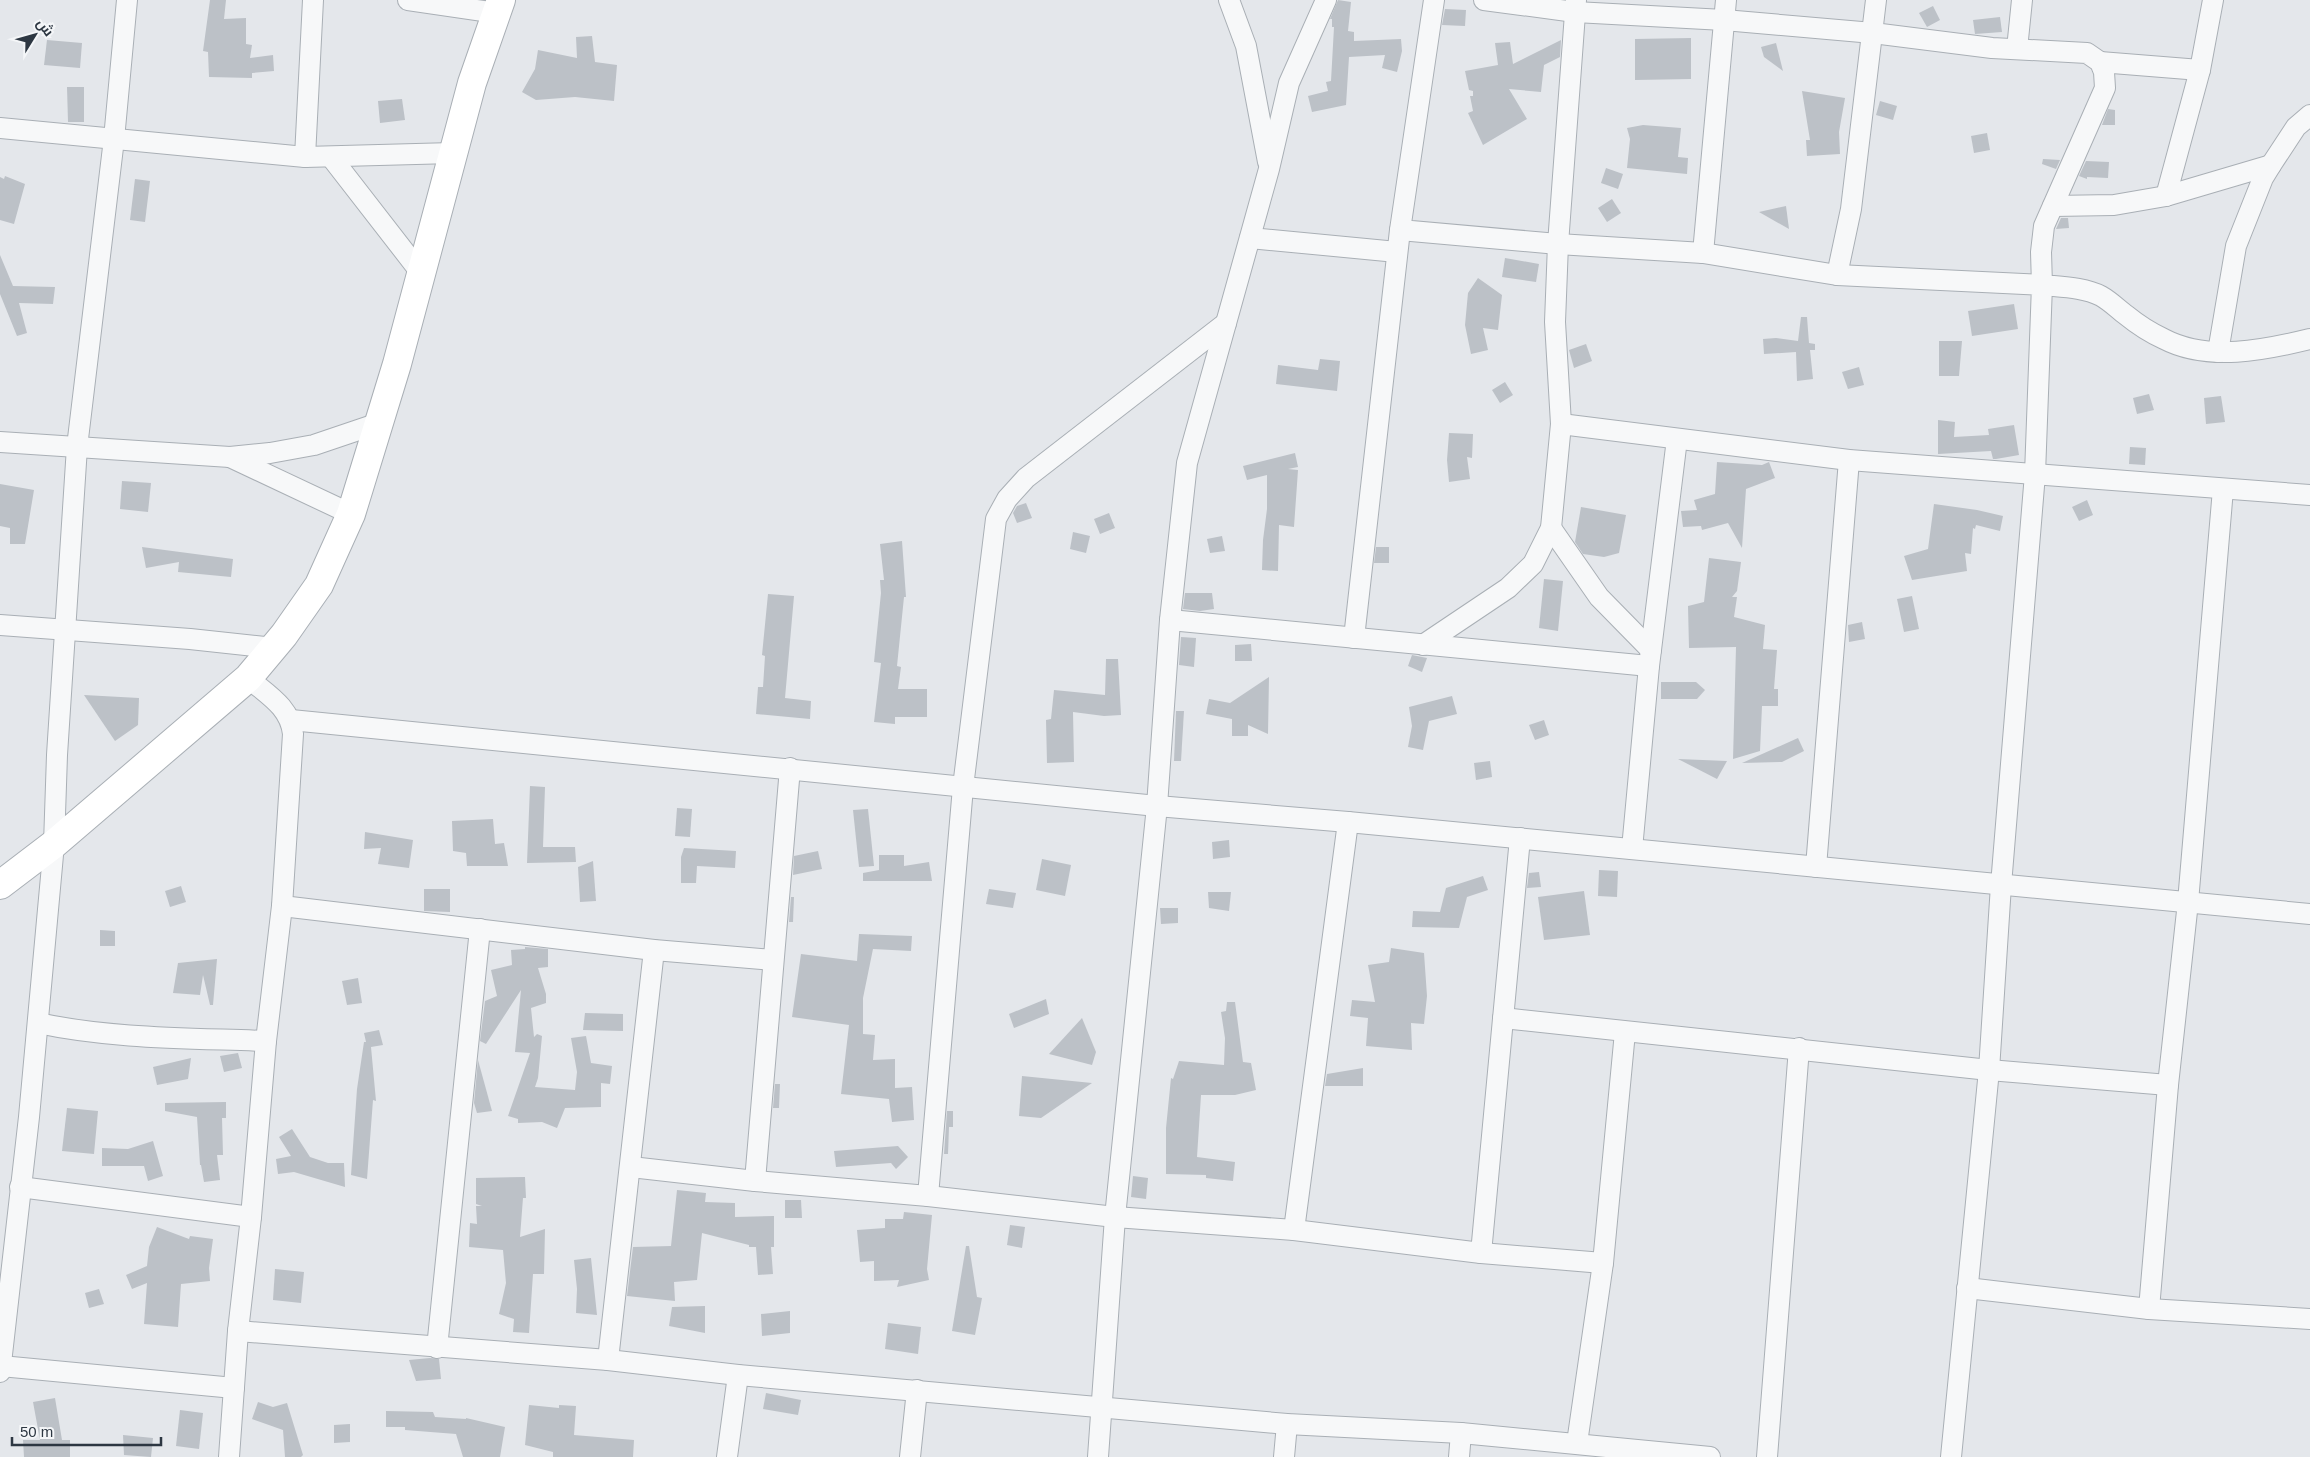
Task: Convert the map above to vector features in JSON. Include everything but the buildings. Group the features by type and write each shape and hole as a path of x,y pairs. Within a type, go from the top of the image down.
{"main road":[{"path":"0,885 54,844 248,678 274,648 319,585 351,514 379,423 472,83 499,6"}],"street":[{"path":"0,1372 4,1307 20,1187 38,1023 54,844 64,631 77,448 114,139 127,0"},
{"path":"305,157 313,0"},
{"path":"408,0 499,6"},
{"path":"1229,0 1246,46 1269,169"},
{"path":"1098,1457 1115,1217 1156,806 1170,620 1187,463 1269,169 1290,83 1326,0"},
{"path":"1354,638 1397,252 1434,0"},
{"path":"1484,0 1575,6 2017,49 2087,53 2100,62 2200,70"},
{"path":"1702,253 1726,0"},
{"path":"1838,275 1850,209 1876,0"},
{"path":"2017,49 2022,0"},
{"path":"2166,196 2200,70 2213,0"},
{"path":"1423,644 1508,588 1533,564 1551,528 1561,424 1555,322 1558,244 1575,6"},
{"path":"1951,1457 1989,1070 2001,885 2035,474 2042,286 2041,252 2044,226 2105,88 2104,72 2100,62"},
{"path":"2218,352 2236,246 2263,178 2296,128 2310,115"},
{"path":"0,128 305,157 453,153"},
{"path":"331,157 421,273"},
{"path":"2053,206 2114,205 2166,196 2271,165"},
{"path":"1400,230 1558,244 1702,253 1838,275 2080,289 2102,296 2127,316 2165,340 2192,349 2218,352 2275,348 2310,339"},
{"path":"1250,238 1397,252"},
{"path":"928,1196 963,787 996,518 1007,499 1026,478 1226,322"},
{"path":"0,442 230,457 270,453 314,445 379,423"},
{"path":"1561,424 1849,460 2310,495"},
{"path":"1632,849 1650,658 1677,439"},
{"path":"230,457 351,514"},
{"path":"1816,867 1849,460"},
{"path":"2149,1309 2168,1085 2188,902 2223,489"},
{"path":"1551,528 1599,597 1650,658"},
{"path":"1170,620 1423,644 1650,658"},
{"path":"0,625 190,639 274,648"},
{"path":"229,1457 238,1331 251,1217 266,1041 282,906 293,734 291,720 284,709 248,678"},
{"path":"291,720 790,768 1156,806 1520,838 2310,914"},
{"path":"755,1181 772,960 790,768"},
{"path":"1294,1230 1348,822"},
{"path":"1481,1253 1520,838"},
{"path":"282,906 654,950 772,960"},
{"path":"437,1348 480,929"},
{"path":"608,1360 654,950"},
{"path":"1503,1018 1625,1032 1799,1048 1989,1070 2168,1085"},
{"path":"38,1023 74,1030 119,1034 266,1041"},
{"path":"1577,1443 1603,1263 1625,1032"},
{"path":"1767,1457 1799,1048"},
{"path":"631,1167 755,1181 928,1196 1115,1217 1294,1230 1481,1253 1603,1263"},
{"path":"20,1187 251,1217"},
{"path":"1967,1288 2149,1309 2310,1319"},
{"path":"238,1331 608,1360 738,1375 1287,1424 1460,1433 1710,1457"},
{"path":"1,1366 234,1388"},
{"path":"727,1457 738,1375"},
{"path":"910,1457 917,1390"},
{"path":"1284,1457 1287,1424"},
{"path":"1459,1457 1460,1433"}]}
